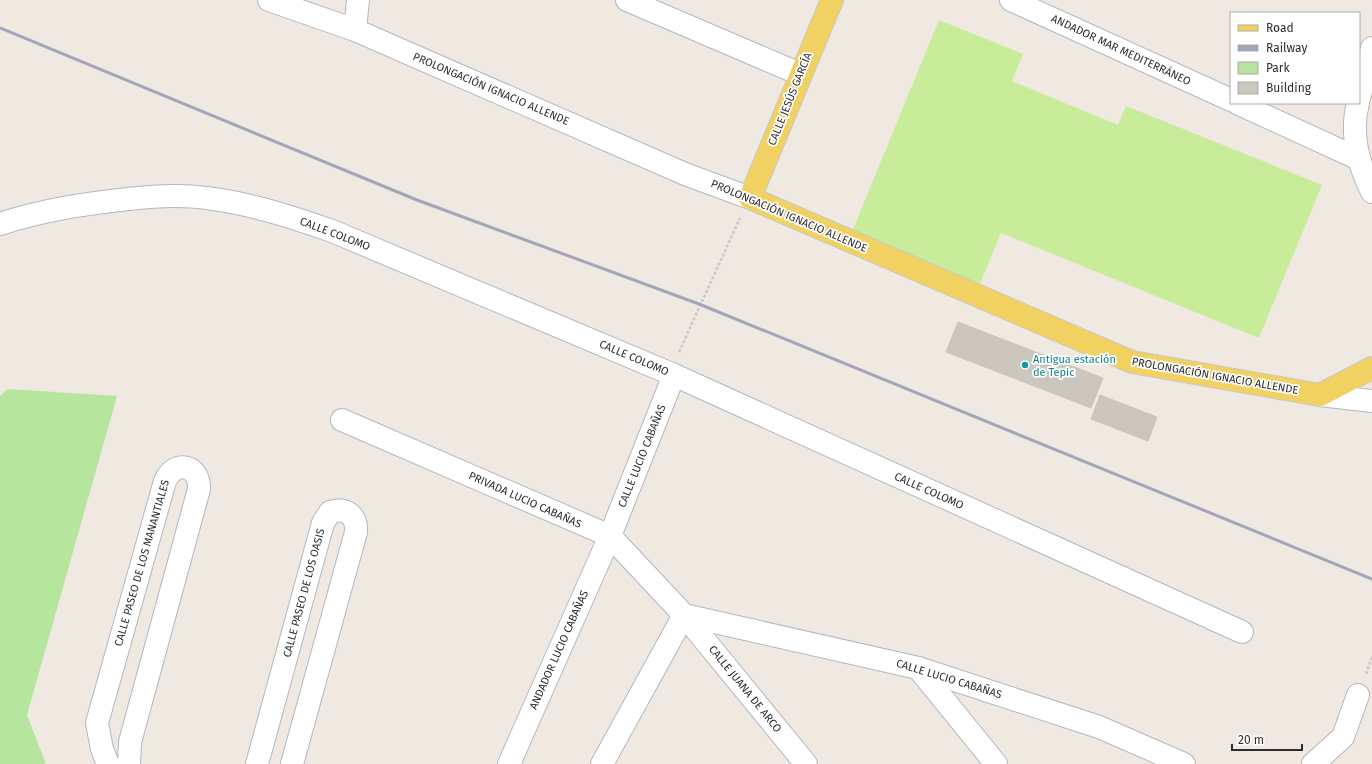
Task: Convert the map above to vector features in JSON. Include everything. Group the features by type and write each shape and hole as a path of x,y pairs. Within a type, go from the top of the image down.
{"main road":[{"name":"CALLE JESÚS GARCÍA","path":"750,198 800,74 832,0"},
{"name":"PROLONGACIÓN IGNACIO ALLENDE","path":"750,198 1132,362 1320,395"},
{"path":"1320,395 1372,368"}],"street":[{"name":"PROLONGACIÓN IGNACIO ALLENDE","path":"269,0 355,30 685,174 750,198"},
{"path":"355,30 358,0"},
{"path":"627,0 800,74"},
{"name":"ANDADOR MAR MEDITERRÁNEO","path":"1011,0 1230,100"},
{"path":"1360,94 1372,48"},
{"path":"1239,104 1359,159"},
{"path":"1358,104 1354,118 1354,136 1364,176 1372,192"},
{"name":"CALLE COLOMO","path":"0,224 37,213 82,204 167,195 206,198 288,216 332,231 674,375 1242,632"},
{"name":"CALLE LUCIO CABAÑAS","path":"610,536 674,375"},
{"path":"1320,395 1372,401"},
{"name":"PRIVADA LUCIO CABAÑAS","path":"342,420 610,536 684,615"},
{"name":"CALLE PASEO DE LOS MANANTIALES","path":"108,764 102,749 97,723 164,481 173,470 179,467 186,468 197,476 199,489 130,742 130,764"},
{"name":"CALLE PASEO DE LOS OASIS","path":"257,764 323,523 330,512 344,510 355,518 356,532 292,764"},
{"name":"ANDADOR LUCIO CABAÑAS","path":"509,764 610,536"},
{"path":"604,763 684,615"},
{"name":"CALLE LUCIO CABAÑAS","path":"684,615 918,668 1099,727 1184,764"},
{"name":"CALLE JUANA DE ARCO","path":"684,615 806,764"},
{"path":"918,668 996,764"},
{"path":"1318,763 1343,737 1358,695"}],"path":[{"path":"674,375 675,361 750,198"}],"green space":[{"path":"939,20 1023,54 1012,81 1118,125 1126,106 1322,185 1259,338 1001,233 977,291 849,239"},
{"path":"8,389 117,396 27,715 46,764 0,764 0,396"}],"building":[{"name":"Antigua estación de Tepic","path":"958,322 1103,378 1091,408 946,352"},
{"path":"1100,395 1157,417 1148,441 1091,419"}],"railway":[{"path":"0,28 417,200 699,304 1372,579"}],"place":[{"name":"Antigua estación de Tepic","path":"1025,365"}]}
